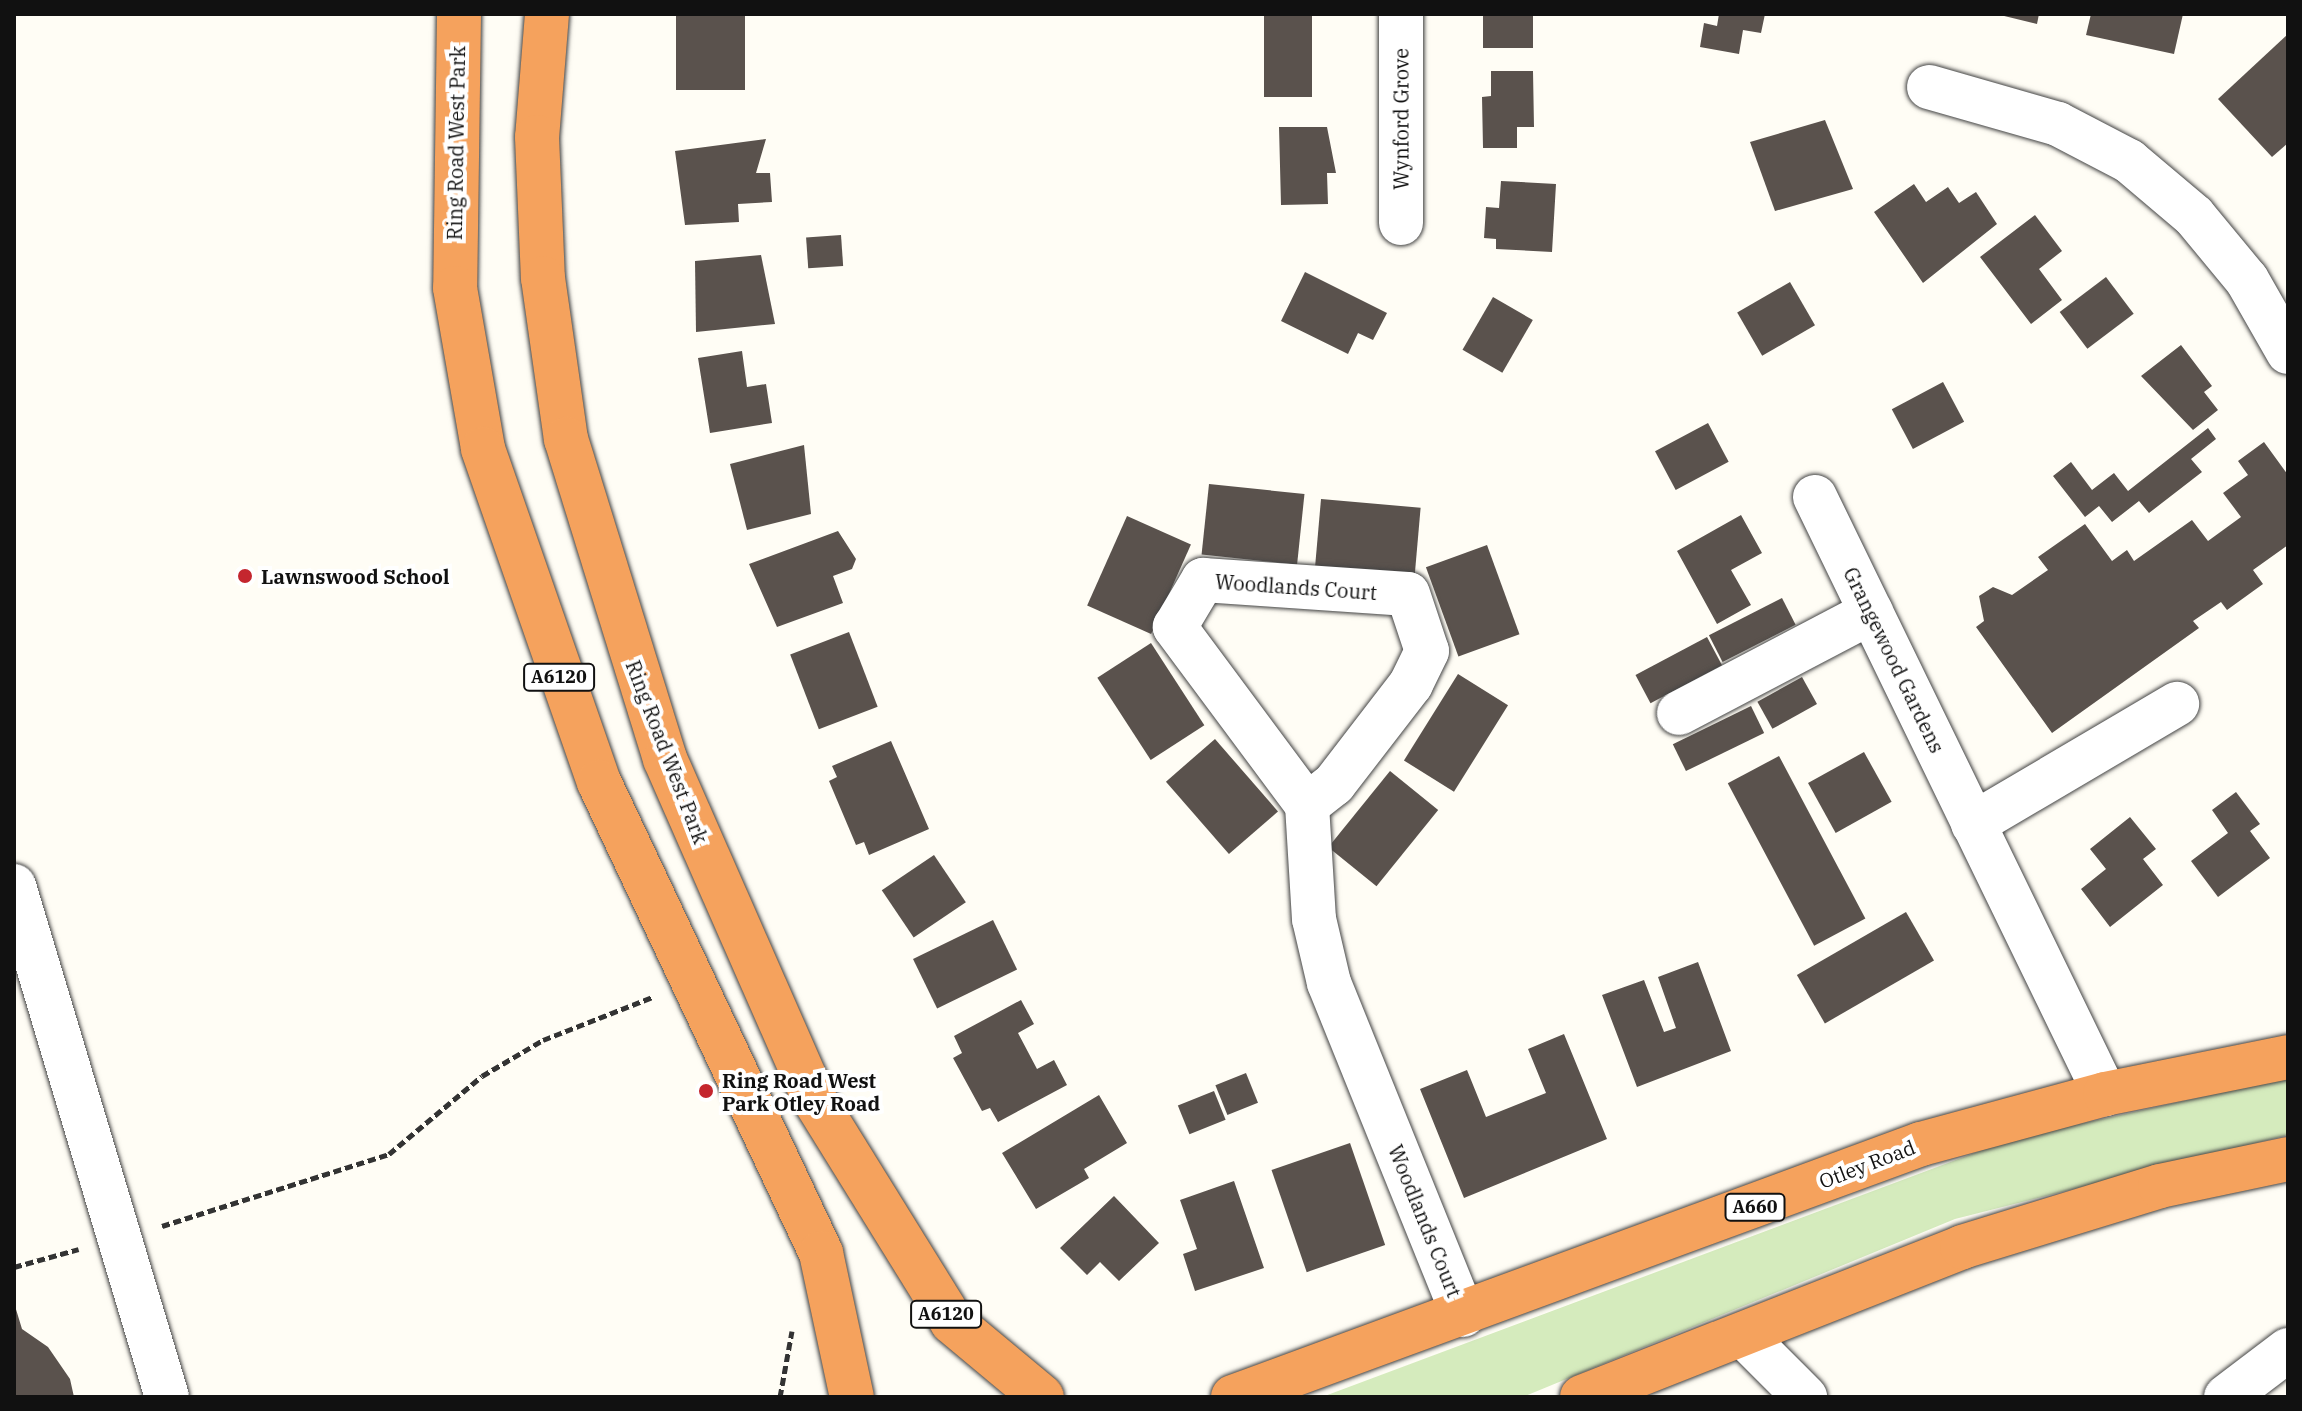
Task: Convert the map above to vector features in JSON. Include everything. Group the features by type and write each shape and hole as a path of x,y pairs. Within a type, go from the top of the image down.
{"highway":[{"name":"Ring Road West Park","path":"459,14 455,288 483,449 599,782 821,1253 852,1397"},
{"name":"Ring Road West Park","path":"547,14 537,137 542,246 566,439 665,759 822,1112 952,1322 1042,1397"},
{"name":"Otley Road","path":"1233,1397 1463,1315 1921,1144 2105,1094 2288,1057"},
{"path":"1582,1397 1962,1247 2160,1186 2288,1159"}],"street":[{"name":"Wynford Grove","path":"1401,14 1401,223"},
{"path":"1929,87 2058,124 2129,161 2194,216 2247,280 2288,352"},
{"name":"Grangewood Gardens","path":"1815,497 2105,1094"},
{"name":"Woodlands Court","path":"1307,805 1334,784 1411,684 1427,651 1408,594 1203,580 1175,627 1307,805 1314,919 1329,983 1463,1315"},
{"path":"1679,713 1871,612"},
{"path":"1973,824 2177,704"},
{"path":"14,886 167,1397"},
{"path":"1743,1335 1805,1397"},
{"path":"2226,1397 2288,1350"}],"path":[{"path":"14,1267 119,1238 389,1154 482,1076 543,1040 695,985"}],"green space":[{"path":"2288,1078 2288,1135 1955,1219 1523,1397 1322,1397 2012,1139"}],"building":[{"path":"676,14 745,14 745,90 676,90"},
{"path":"1264,14 1312,14 1312,97 1264,97"},
{"path":"1483,14 1533,14 1533,48 1483,48"},
{"path":"1719,14 1765,14 1761,33 1743,30 1739,54 1700,47 1704,23 1717,26"},
{"path":"1996,14 2039,14 2037,24"},
{"path":"2091,14 2183,14 2174,54 2086,35"},
{"path":"2288,34 2288,143 2272,157 2218,99"},
{"path":"1491,71 1533,71 1534,127 1517,127 1517,148 1483,148 1482,97 1491,96"},
{"path":"1825,120 1853,189 1775,211 1750,142"},
{"path":"1279,127 1327,127 1336,173 1327,173 1328,204 1281,205"},
{"path":"766,139 756,173 770,173 772,202 738,204 739,222 685,225 675,151"},
{"path":"1501,181 1556,184 1552,252 1496,249 1496,239 1484,238 1486,207 1499,208"},
{"path":"1914,184 1926,202 1948,187 1959,203 1976,192 1997,224 1923,283 1874,212"},
{"path":"2035,215 2062,251 2039,269 2062,300 2031,324 1980,257"},
{"path":"841,235 843,266 808,268 806,237"},
{"path":"761,255 775,324 696,332 695,261"},
{"path":"1305,272 1387,313 1373,340 1358,333 1348,354 1281,321"},
{"path":"2106,277 2134,314 2087,349 2060,312"},
{"path":"1790,282 1815,325 1762,356 1737,312"},
{"path":"1493,297 1533,320 1502,373 1462,350"},
{"path":"2181,345 2212,386 2204,392 2218,410 2193,430 2141,376"},
{"path":"742,351 747,387 766,384 772,423 710,433 698,358"},
{"path":"1943,382 1964,422 1913,449 1892,409"},
{"path":"1708,423 1729,462 1676,490 1655,451"},
{"path":"2208,428 2216,439 2191,459 2202,472 2149,513 2139,501 2112,522 2099,506 2085,517 2053,476 2071,462 2092,490 2114,473 2128,491"},
{"path":"2264,442 2288,475 2288,545 2253,570 2263,584 2227,610 2221,602 2193,621 2199,628 2052,733 1976,627 1984,621 1979,596 1993,587 2012,595 2048,570 2038,557 2085,524 2112,561 2127,550 2134,561 2192,520 2208,541 2241,517 2223,493 2248,475 2238,461"},
{"path":"804,445 811,514 747,530 730,464"},
{"path":"1209,484 1304,494 1297,565 1202,555"},
{"path":"1321,499 1421,508 1415,576 1315,568"},
{"path":"1741,515 1762,553 1731,570 1751,605 1717,624 1677,551"},
{"path":"1127,516 1191,544 1151,634 1087,606"},
{"path":"838,531 856,559 852,569 833,576 843,603 777,627 749,564"},
{"path":"1487,545 1519,634 1458,657 1426,567"},
{"path":"1782,598 1796,625 1723,662 1709,635"},
{"path":"849,632 878,707 819,729 790,655"},
{"path":"1707,637 1722,665 1651,703 1635,675"},
{"path":"1151,643 1204,725 1151,760 1097,678"},
{"path":"1458,674 1508,705 1454,792 1404,761"},
{"path":"1802,677 1817,704 1772,729 1757,702"},
{"path":"1751,706 1764,733 1686,771 1673,744"},
{"path":"1215,739 1278,811 1229,854 1166,782"},
{"path":"891,741 929,829 869,855 864,842 856,845 829,781 837,777 832,766"},
{"path":"1864,752 1892,802 1836,833 1808,783"},
{"path":"1779,756 1865,918 1814,946 1728,783"},
{"path":"1390,771 1438,810 1377,886 1328,847"},
{"path":"2236,792 2260,824 2250,831 2270,858 2218,897 2191,861 2228,833 2212,810"},
{"path":"2130,817 2156,849 2143,859 2163,885 2110,927 2081,889 2106,869 2090,849"},
{"path":"934,855 966,902 914,937 882,890"},
{"path":"1906,912 1934,960 1825,1023 1797,975"},
{"path":"993,920 1017,969 937,1008 913,959"},
{"path":"1698,962 1731,1051 1637,1087 1602,995 1644,980 1664,1032 1676,1028 1658,977"},
{"path":"1021,1000 1034,1024 1018,1033 1037,1069 1054,1060 1067,1085 998,1122 990,1108 982,1111 953,1058 962,1053 954,1036"},
{"path":"1564,1034 1607,1139 1464,1198 1420,1089 1467,1070 1486,1117 1546,1093 1528,1049"},
{"path":"1246,1073 1258,1103 1227,1115 1215,1085"},
{"path":"1214,1091 1226,1120 1189,1134 1178,1106"},
{"path":"1099,1095 1127,1143 1084,1169 1089,1178 1036,1209 1002,1153"},
{"path":"1350,1143 1385,1245 1307,1272 1272,1170"},
{"path":"1234,1181 1264,1268 1195,1291 1183,1254 1197,1249 1180,1200"},
{"path":"1114,1196 1159,1243 1119,1281 1100,1262 1087,1275 1060,1248"},
{"path":"15,1306 22,1329 48,1347 70,1379 74,1397 14,1397"}],"place":[{"name":"Lawnswood School","path":"245,576"},
{"name":"Ring Road West Park Otley Road","path":"706,1091"}]}
